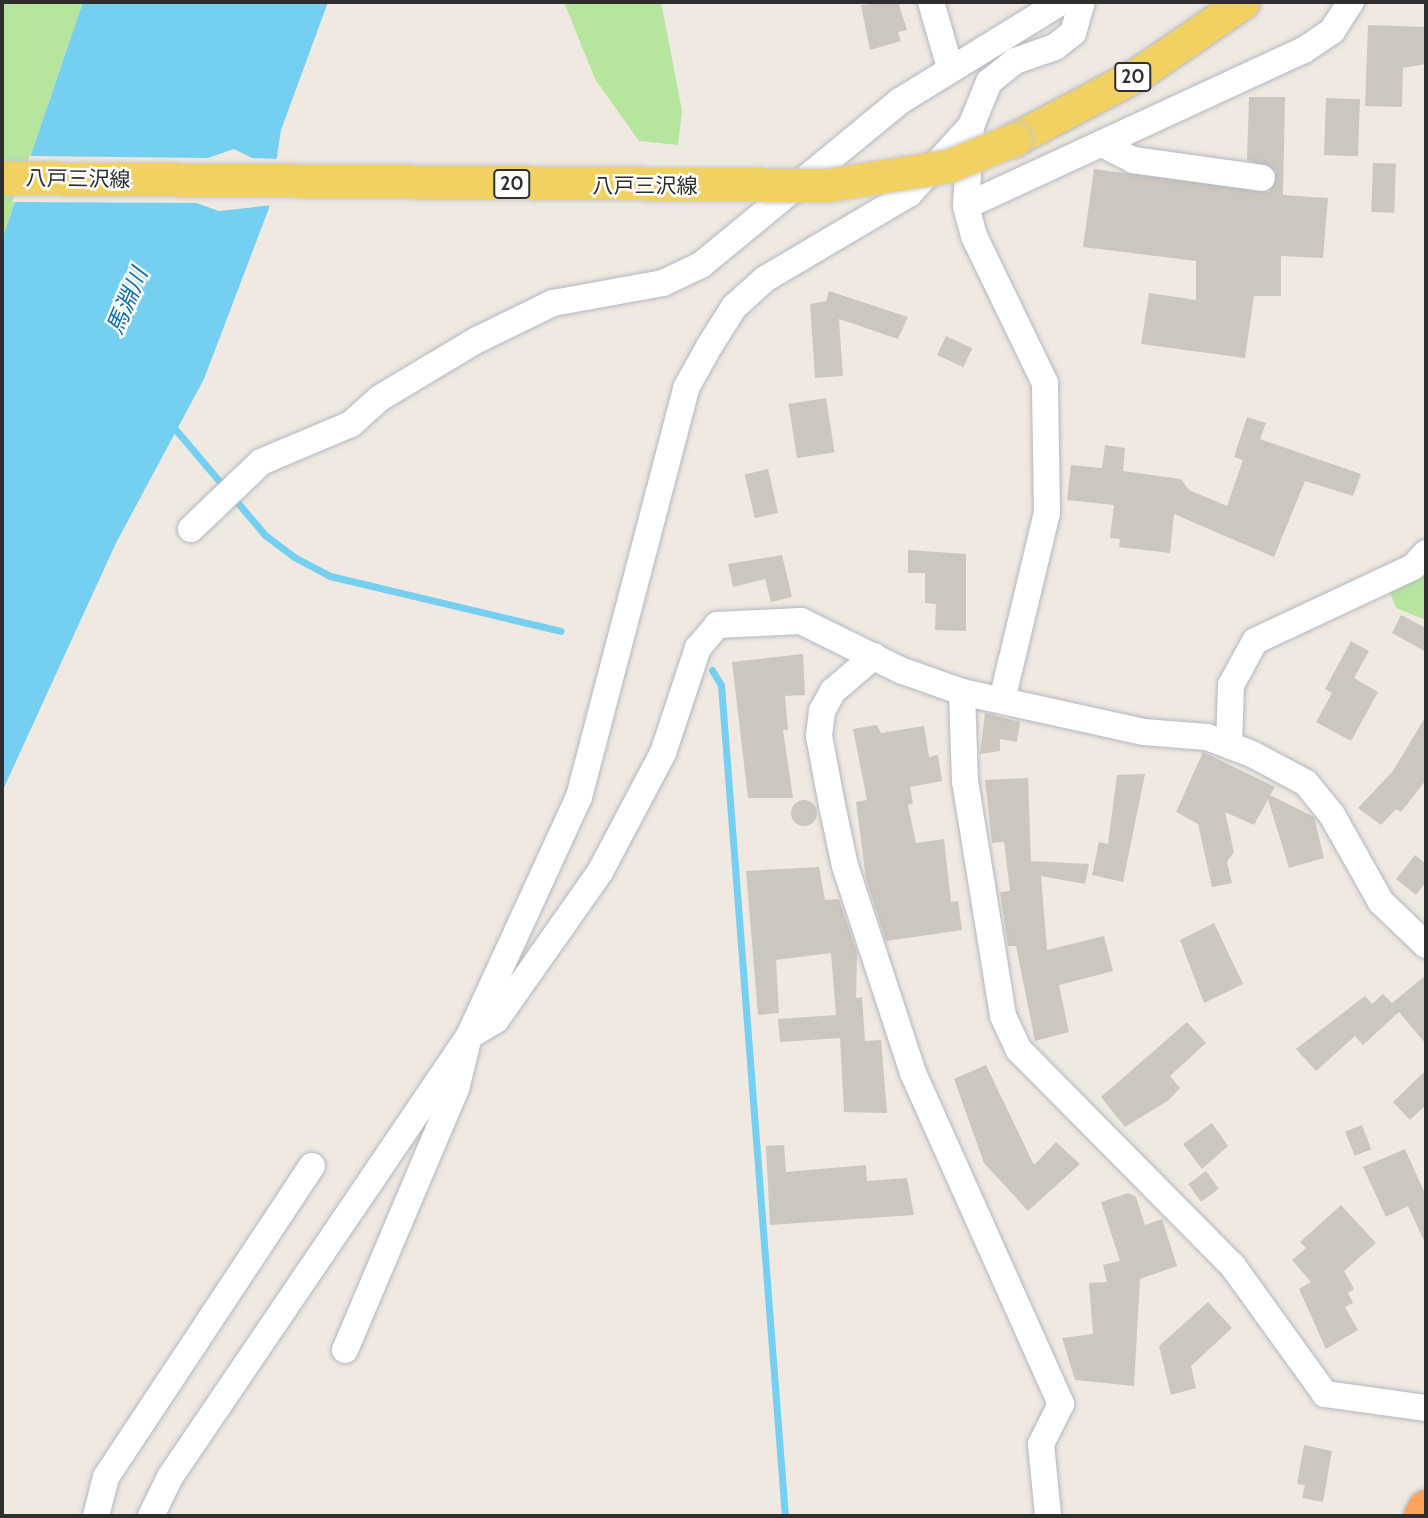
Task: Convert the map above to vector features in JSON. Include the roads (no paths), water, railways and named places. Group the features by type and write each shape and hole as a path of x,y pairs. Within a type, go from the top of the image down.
{"highway":[{"path":"1422,1516 1426,1508"}],"main road":[{"name":"八戸三沢線","path":"2,178 828,185 948,166 1015,139 1138,74 1243,2"}],"street":[{"path":"931,2 950,68"},
{"path":"191,529 261,462 351,424 380,398 477,340 553,303 663,283 701,265 832,162 864,127 950,68 1061,2"},
{"path":"1002,700 1047,513 1045,383 966,206 971,126 989,82 1015,61 1073,33 1082,2"},
{"path":"966,206 1104,145 1304,50 1332,31 1351,2"},
{"path":"150,1516 170,1477 469,1036 579,797 687,388 710,345 734,307 765,279 909,194 971,126"},
{"path":"1104,145 1133,160 1262,178"},
{"path":"1229,745 1231,685 1255,641 1413,567 1426,553"},
{"path":"345,1350 456,1089 469,1036 496,1020 600,872 663,753 706,635 717,625 801,621 874,656 962,692 1229,745 1306,783 1381,902 1426,945"},
{"path":"874,656 833,691 822,711 820,736 832,805 845,866 913,1073 1061,1405 1041,1444 1048,1516"},
{"path":"962,692 965,781 1003,1016 1019,1050 1232,1265 1325,1394 1426,1408"},
{"path":"96,1516 113,1467 312,1166"}],"water":[{"name":"馬淵川","path":"83,2 328,2 281,130 269,208 204,379 116,543 2,792 2,240"}],"waterway":[{"path":"170,423 265,535 294,557 330,576 561,631"},
{"path":"712,670 721,685 785,1516"}]}
